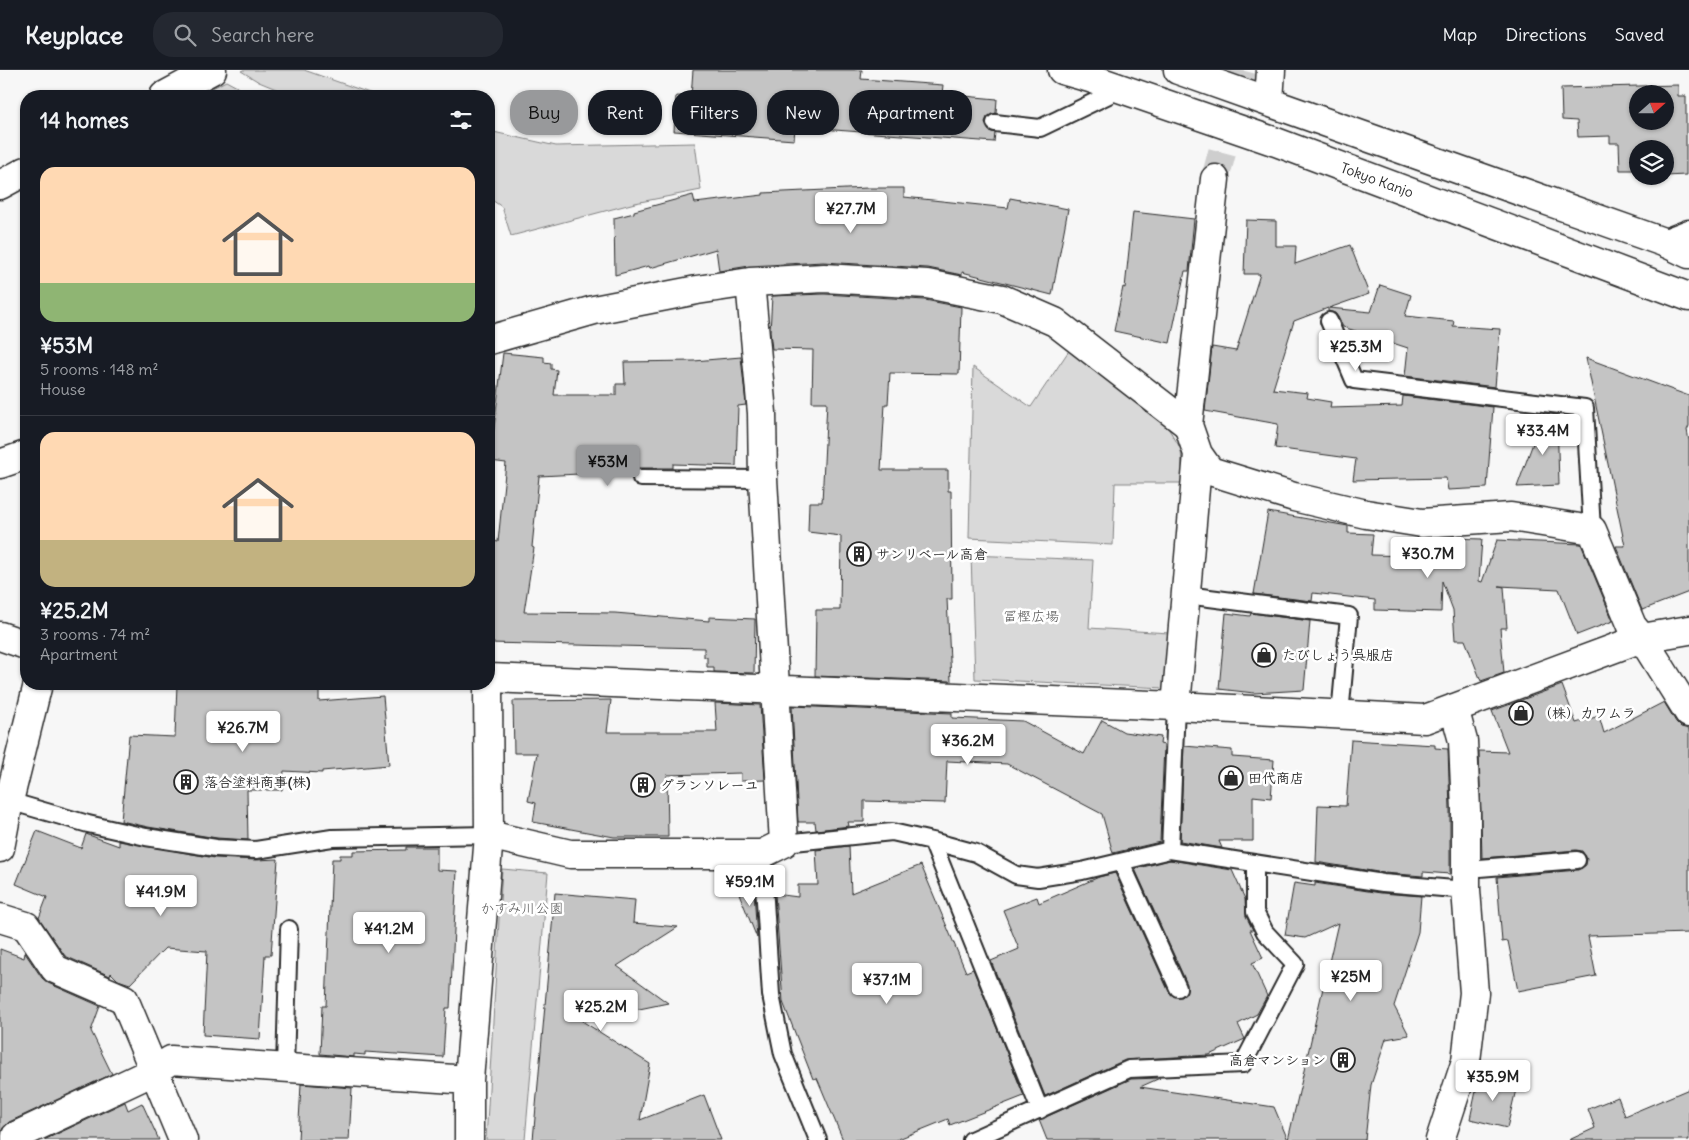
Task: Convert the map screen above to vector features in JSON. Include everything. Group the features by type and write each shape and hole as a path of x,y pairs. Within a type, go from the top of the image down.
{"main road":[{"path":"175,90 212,70"},
{"name":"Tokyo Kanjo","path":"1062,70 1285,146 1689,297"},
{"path":"1178,70 1681,244"},
{"path":"1269,101 1271,70"},
{"path":"0,185 20,174"},
{"path":"1215,179 1188,425 1198,454 1210,471 1294,498 1366,514 1422,523 1511,517 1592,530 1632,626 1642,638 1689,713"},
{"path":"495,338 594,310 750,282 824,278 927,284 1002,299 1055,322 1188,425"},
{"path":"488,836 570,854 773,848 774,688 763,479 762,413 750,282"},
{"path":"1176,706 1198,454"},
{"path":"0,464 20,457"},
{"path":"495,678 774,688 1425,719 1642,638 1689,630"},
{"path":"0,636 20,643"},
{"path":"0,848 9,800 36,690"},
{"path":"469,1140 469,1080 488,836 488,690"},
{"path":"1440,1140 1466,1061 1474,993 1466,879 1464,740 1454,708"},
{"path":"0,918 26,926 55,969 124,999 184,1140"},
{"path":"16,1140 16,1136 154,1071 171,1060 469,1080"}],"lane":[{"path":"995,123 1040,128 1121,89"},
{"path":"1329,321 1354,380 1585,408 1592,530"},
{"path":"641,478 763,479"},
{"path":"1186,595 1349,616 1340,715"},
{"path":"1170,850 1176,706"},
{"path":"9,800 88,824 126,833 216,848 256,850 332,838 488,836"},
{"path":"818,1140 783,1054 771,995 773,848 892,832 976,853 1016,875 1038,878 1060,876 1170,850 1383,883 1466,879 1577,860"},
{"path":"932,841 1040,1110"},
{"path":"1121,862 1178,988"},
{"path":"971,1140 1129,1069 1243,1064 1295,964 1265,932 1255,912 1255,863"},
{"path":"285,1067 289,929"}],"green space":[{"path":"304,70 361,90 278,90 259,82 241,71"},
{"path":"226,81 243,90 209,90"},
{"path":"495,132 556,146 695,143 701,190 635,203 511,236 502,207 495,202"},
{"path":"1070,349 1165,423 1181,449 1183,483 1115,483 1113,545 969,538 973,367 1031,407"},
{"name":"冨樫広場","path":"971,555 1093,560 1089,628 1169,633 1165,688 975,679"},
{"name":"かすみ川公園","path":"502,869 548,873 525,1140 486,1140"}],"building":[{"path":"693,70 862,70 861,79 943,85 942,90 849,90 849,131 839,130 839,90 767,90 767,135 794,135 794,140 727,135 757,135 757,90 692,90"},
{"path":"1674,85 1678,85 1678,96 1686,96 1686,175 1674,176 1674,140 1629,140 1629,170 1620,170 1619,143 1610,143 1610,136 1578,137 1577,121 1562,120 1561,88 1629,86 1629,130 1674,130"},
{"path":"972,97 997,99 996,113 987,117 985,122 989,131 995,133 994,142 901,135 972,135"},
{"path":"904,188 904,197 1008,208 1010,198 1068,209 1052,295 962,272 962,275 928,268 823,262 749,266 719,271 716,249 650,268 649,266 615,275 614,218 634,213 634,211 693,195 695,203 763,195 763,193"},
{"path":"1133,212 1194,219 1189,271 1185,271 1170,343 1114,331 1123,287 1125,288"},
{"path":"1246,220 1276,221 1276,246 1296,246 1295,264 1350,245 1369,294 1329,308 1371,312 1380,285 1411,295 1405,316 1454,321 1453,326 1500,329 1495,387 1405,376 1408,348 1343,327 1335,313 1328,311 1328,308 1294,321 1273,389 1308,393 1307,398 1331,402 1330,408 1402,406 1403,396 1493,407 1487,488 1448,490 1446,478 1353,480 1356,459 1275,448 1278,424 1205,411 1212,347 1236,351 1260,274 1244,274"},
{"path":"824,294 925,300 961,307 959,374 890,373 888,404 885,404 881,470 948,470 948,491 951,491 952,599 947,599 951,681 815,676 816,610 840,610 841,536 808,532 809,502 822,502 827,402 812,402 813,350 772,349 770,332 772,296"},
{"path":"503,353 544,357 544,362 551,363 551,369 557,370 554,395 616,395 616,384 625,384 624,362 694,361 741,357 746,405 738,406 736,466 673,464 673,468 599,468 599,473 539,476 532,547 534,548 524,612 615,613 709,621 709,617 755,619 754,673 714,672 714,667 707,667 707,657 704,657 704,648 495,643 495,541 498,542 506,463 495,462 495,419"},
{"path":"1586,358 1689,396 1689,426 1687,430 1689,441 1689,592 1642,610 1616,546 1625,546"},
{"path":"1544,413 1557,415 1559,485 1517,487"},
{"path":"1268,512 1348,526 1348,533 1373,534 1371,555 1451,557 1450,538 1482,539 1479,581 1482,582 1497,540 1581,544 1613,621 1577,635 1559,589 1499,586 1504,587 1507,628 1500,628 1504,673 1481,681 1465,640 1455,640 1453,610 1442,581 1441,612 1375,610 1375,600 1313,593 1312,601 1254,594"},
{"name":"たびしょう呉服店","path":"1226,613 1250,616 1251,613 1310,621 1304,690 1254,693 1219,689"},
{"path":"1562,685 1576,723 1599,716 1604,733 1664,702 1676,722 1681,727 1689,729 1689,933 1588,936 1596,976 1518,991 1508,941 1502,942 1497,877 1578,870 1586,865 1587,859 1582,851 1576,850 1482,858 1479,751 1508,752 1492,711"},
{"path":"177,690 319,690 319,701 383,696 389,765 322,771 322,773 284,771 282,790 247,790 248,840 217,838 121,821 129,735 175,737"},
{"path":"611,700 607,732 717,732 715,703 760,705 765,780 741,781 741,773 667,775 668,837 614,837 533,822 536,803 528,801 537,753 514,753 513,701"},
{"path":"792,706 952,713 952,718 1023,721 1084,754 1102,720 1124,732 1161,737 1160,744 1164,745 1160,842 1113,853 1102,814 1007,764 947,761 945,803 864,801 864,822 848,822 849,826 816,830 815,822 798,822"},
{"path":"1351,740 1435,745 1435,748 1448,749 1450,874 1423,872 1423,876 1384,873 1316,862 1318,805 1346,806"},
{"name":"田代商店","path":"1184,746 1232,750 1232,757 1274,760 1271,798 1253,796 1253,841 1219,841 1222,848 1180,841"},
{"path":"37,831 81,848 86,834 119,846 119,841 215,858 278,859 271,955 265,955 260,1039 203,1035 207,951 165,948 130,984 118,980 111,973 110,976 65,956 39,918 47,897 16,884"},
{"path":"849,846 851,893 921,865 966,972 973,969 1024,1096 950,1125 948,1119 896,1140 843,1140 817,1078 813,1079 783,1002 775,894 798,897 798,885 818,885 816,850"},
{"path":"406,847 437,847 437,870 457,871 450,1008 446,1008 443,1057 365,1052 365,1055 354,1054 354,1057 320,1054 322,1006 326,1006 332,859 340,859 340,855 353,855 353,851 406,850"},
{"path":"1170,860 1232,870 1245,899 1246,916 1253,930 1250,930 1263,958 1252,963 1267,996 1257,1014 1238,1024 1245,1039 1209,1055 1125,1060 1045,1096 991,961 1019,949 1003,910 1037,897 1039,903 1099,877 1115,873 1169,992 1173,996 1182,997 1186,993 1187,984 1135,869"},
{"path":"1294,883 1315,886 1315,883 1381,893 1421,896 1418,932 1394,1006 1409,1035 1386,1039 1371,1085 1365,1140 1288,1140 1338,923 1305,938 1285,935"},
{"path":"738,891 754,892 757,938"},
{"path":"555,893 635,900 633,923 678,927 617,966 668,1003 582,1021 650,1064 640,1120 704,1095 721,1140 533,1140"},
{"path":"0,949 24,958 25,953 42,978 48,983 100,1006 91,1031 112,1074 9,1122 3,1128 0,1140"},
{"path":"1479,1077 1517,1085 1507,1128 1470,1119"},
{"path":"1160,1078 1140,1087 1274,1107 1288,1140 1047,1140 1039,1120 1131,1079"},
{"path":"301,1084 352,1088 349,1140 298,1140"},
{"path":"1689,1089 1689,1140 1569,1140 1595,1128 1588,1109 1618,1097 1625,1116"},
{"path":"125,1102 128,1110 142,1103 159,1140 44,1140"}],"tunnel":[{"path":"1215,179 1244,70"}],"place":[{"name":"サンリベール高倉","path":"859,554"},
{"name":"たびしょう呉服店","path":"1264,655"},
{"name":"（株）カワムラ","path":"1521,713"},
{"name":"田代商店","path":"1231,778"},
{"name":"落合塗料商事(株)","path":"186,782"},
{"name":"グランソレーユ","path":"643,785"},
{"name":"高倉マンション","path":"1343,1060"}]}
